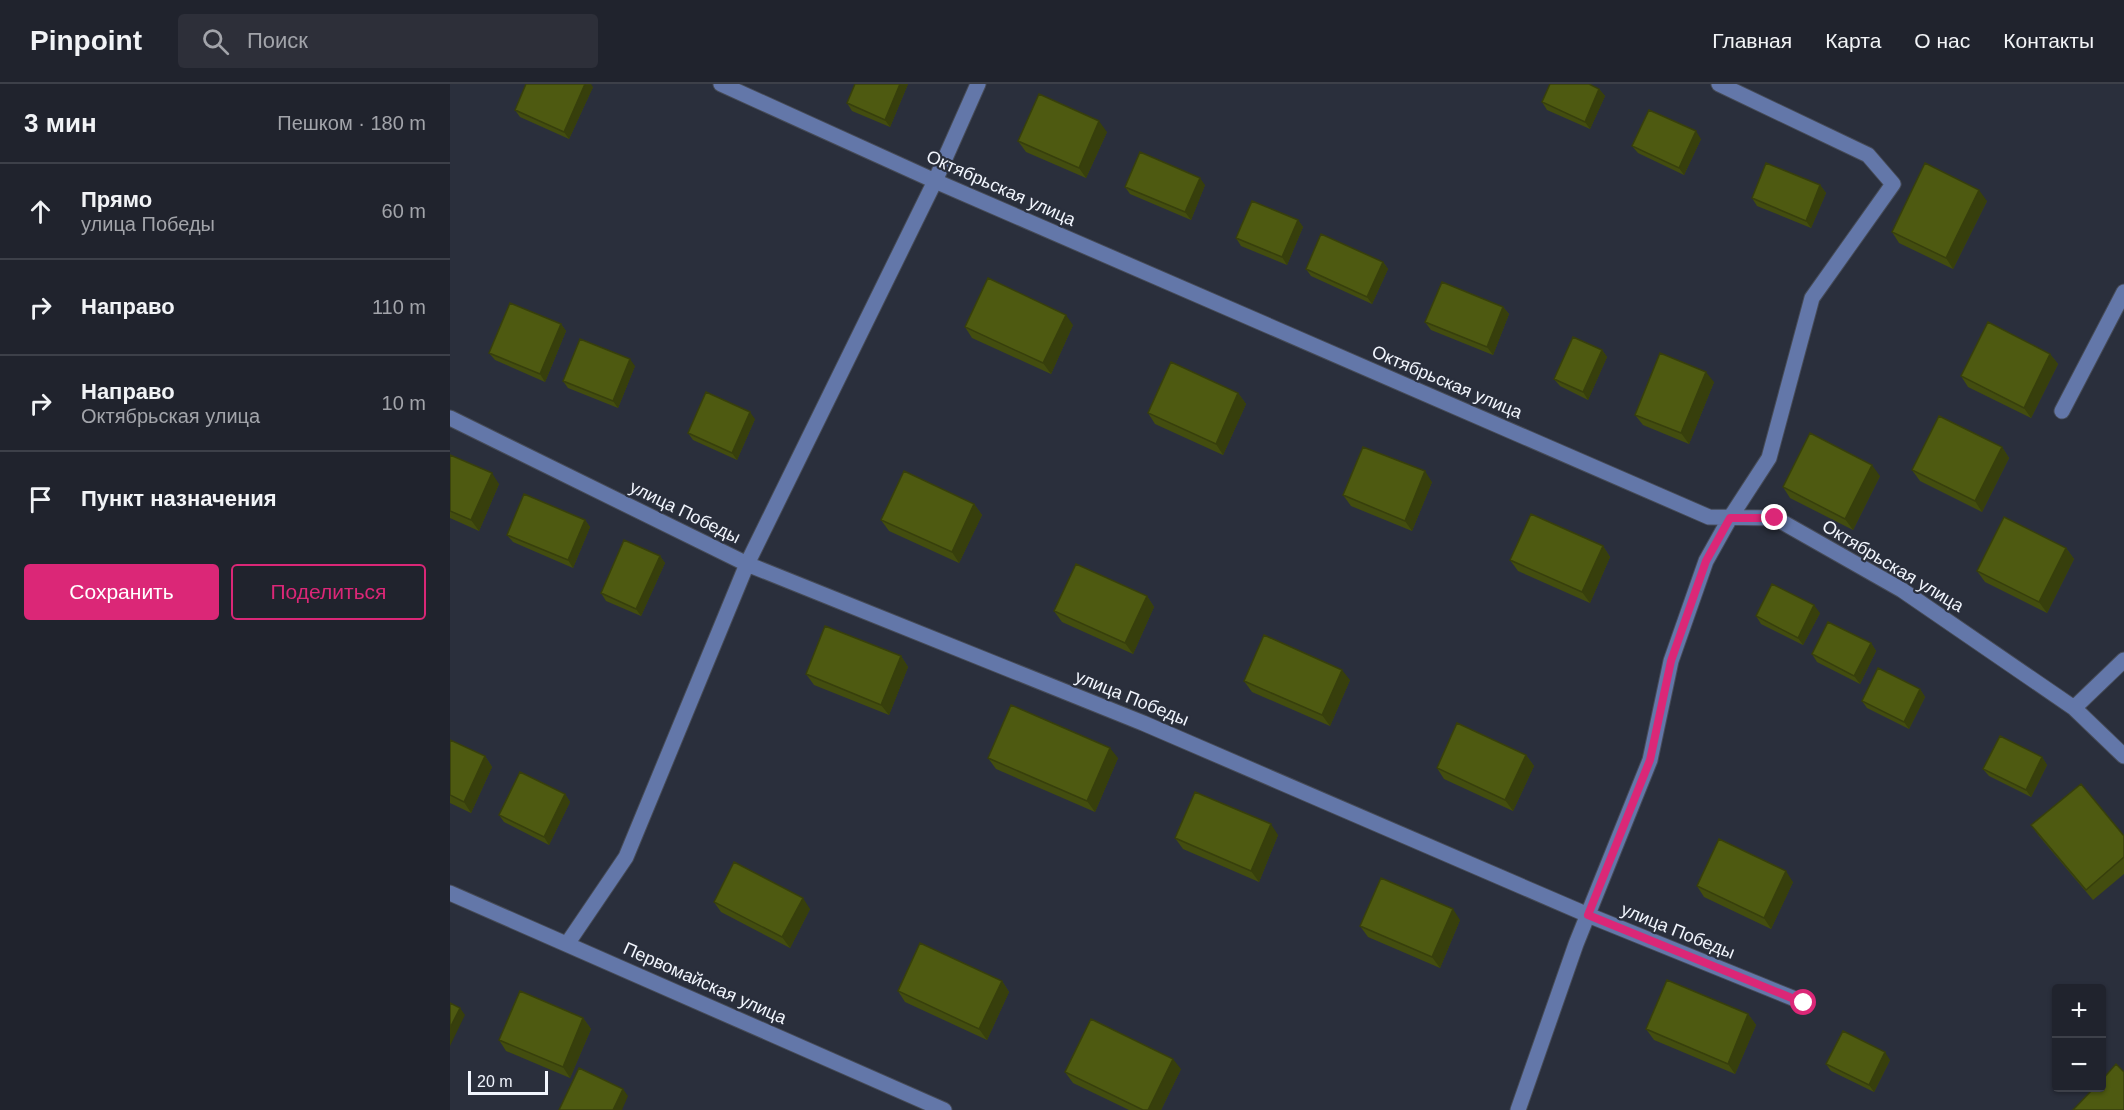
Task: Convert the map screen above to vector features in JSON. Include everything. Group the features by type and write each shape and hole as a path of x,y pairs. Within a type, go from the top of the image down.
{"street":[{"name":"Октябрьская улица","path":"721,84 935,181 1709,517 1775,518 1902,590 2074,708 2124,756"},
{"path":"567,944 626,857 747,564 935,181 978,84"},
{"path":"1518,1110 1588,915 1650,760 1671,661 1706,561 1730,518 1769,458 1812,298 1893,184 1868,155 1719,84"},
{"path":"2062,411 2124,292"},
{"name":"улица Победы","path":"450,418 747,564 1143,723 1588,915 1804,1003"},
{"path":"2074,708 2124,660"},
{"name":"Первомайская улица","path":"450,893 944,1110"}],"building":[{"path":"526,84 585,84 564,132 515,110"},
{"path":"855,84 900,84 885,120 847,103"},
{"path":"1550,84 1589,84 1599,89 1585,122 1542,102"},
{"path":"1039,94 1099,121 1079,168 1018,141"},
{"path":"1649,110 1696,131 1679,168 1632,146"},
{"path":"1140,152 1200,178 1185,212 1125,187"},
{"path":"1766,163 1820,185 1806,221 1752,198"},
{"path":"1925,163 1979,190 1946,258 1892,232"},
{"path":"1252,201 1298,220 1282,257 1236,238"},
{"path":"1321,234 1383,262 1367,297 1306,269"},
{"path":"988,278 1066,315 1043,363 965,327"},
{"path":"1442,282 1503,307 1487,347 1425,322"},
{"path":"510,303 561,324 540,374 489,353"},
{"path":"1988,322 2050,354 2024,408 1961,376"},
{"path":"1573,337 1602,350 1583,392 1554,379"},
{"path":"580,339 630,359 613,401 563,381"},
{"path":"1660,353 1706,372 1681,433 1635,415"},
{"path":"1171,362 1238,393 1216,444 1148,413"},
{"path":"706,392 750,412 732,453 688,433"},
{"path":"1939,416 2002,447 1975,501 1912,470"},
{"path":"1810,433 1872,465 1845,519 1783,487"},
{"path":"1363,447 1425,471 1405,521 1343,495"},
{"path":"450,455 492,473 471,520 450,511"},
{"path":"904,471 974,504 952,552 881,520"},
{"path":"524,494 585,520 568,560 507,535"},
{"path":"1531,514 1603,546 1582,592 1510,560"},
{"path":"2004,517 2066,548 2039,602 1977,571"},
{"path":"624,540 660,556 636,609 601,593"},
{"path":"1076,564 1147,596 1125,643 1054,611"},
{"path":"1772,584 1814,605 1798,638 1756,616"},
{"path":"1828,622 1871,643 1854,676 1812,654"},
{"path":"825,626 901,656 881,705 806,674"},
{"path":"1264,635 1342,670 1322,715 1244,681"},
{"path":"1878,668 1920,689 1904,722 1862,701"},
{"path":"1011,705 1110,748 1087,801 988,758"},
{"path":"1457,723 1526,755 1505,800 1437,768"},
{"path":"2000,736 2042,757 2026,790 1983,769"},
{"path":"450,740 485,756 464,802 450,795"},
{"path":"520,772 565,794 544,837 499,815"},
{"path":"2081,784 2124,836 2124,857 2086,890 2031,825"},
{"path":"1195,792 1271,824 1251,871 1175,838"},
{"path":"1719,839 1786,871 1764,918 1697,886"},
{"path":"734,862 803,898 782,937 714,902"},
{"path":"1381,878 1453,909 1432,957 1360,926"},
{"path":"920,943 1002,981 979,1029 898,991"},
{"path":"1667,980 1748,1014 1728,1064 1646,1029"},
{"path":"520,991 583,1018 563,1067 499,1040"},
{"path":"450,1003 460,1008 450,1028"},
{"path":"1091,1019 1173,1059 1148,1110 1143,1110 1065,1072"},
{"path":"1843,1031 1885,1052 1869,1085 1826,1064"},
{"path":"2116,1064 2124,1072 2124,1110 2073,1110 2090,1092 2106,1092 2106,1075"},
{"path":"579,1068 623,1089 613,1110 559,1110"}],"route":[{"path":"1775,518 1730,518 1706,561 1671,661 1650,760 1588,915 1804,1003"}]}
